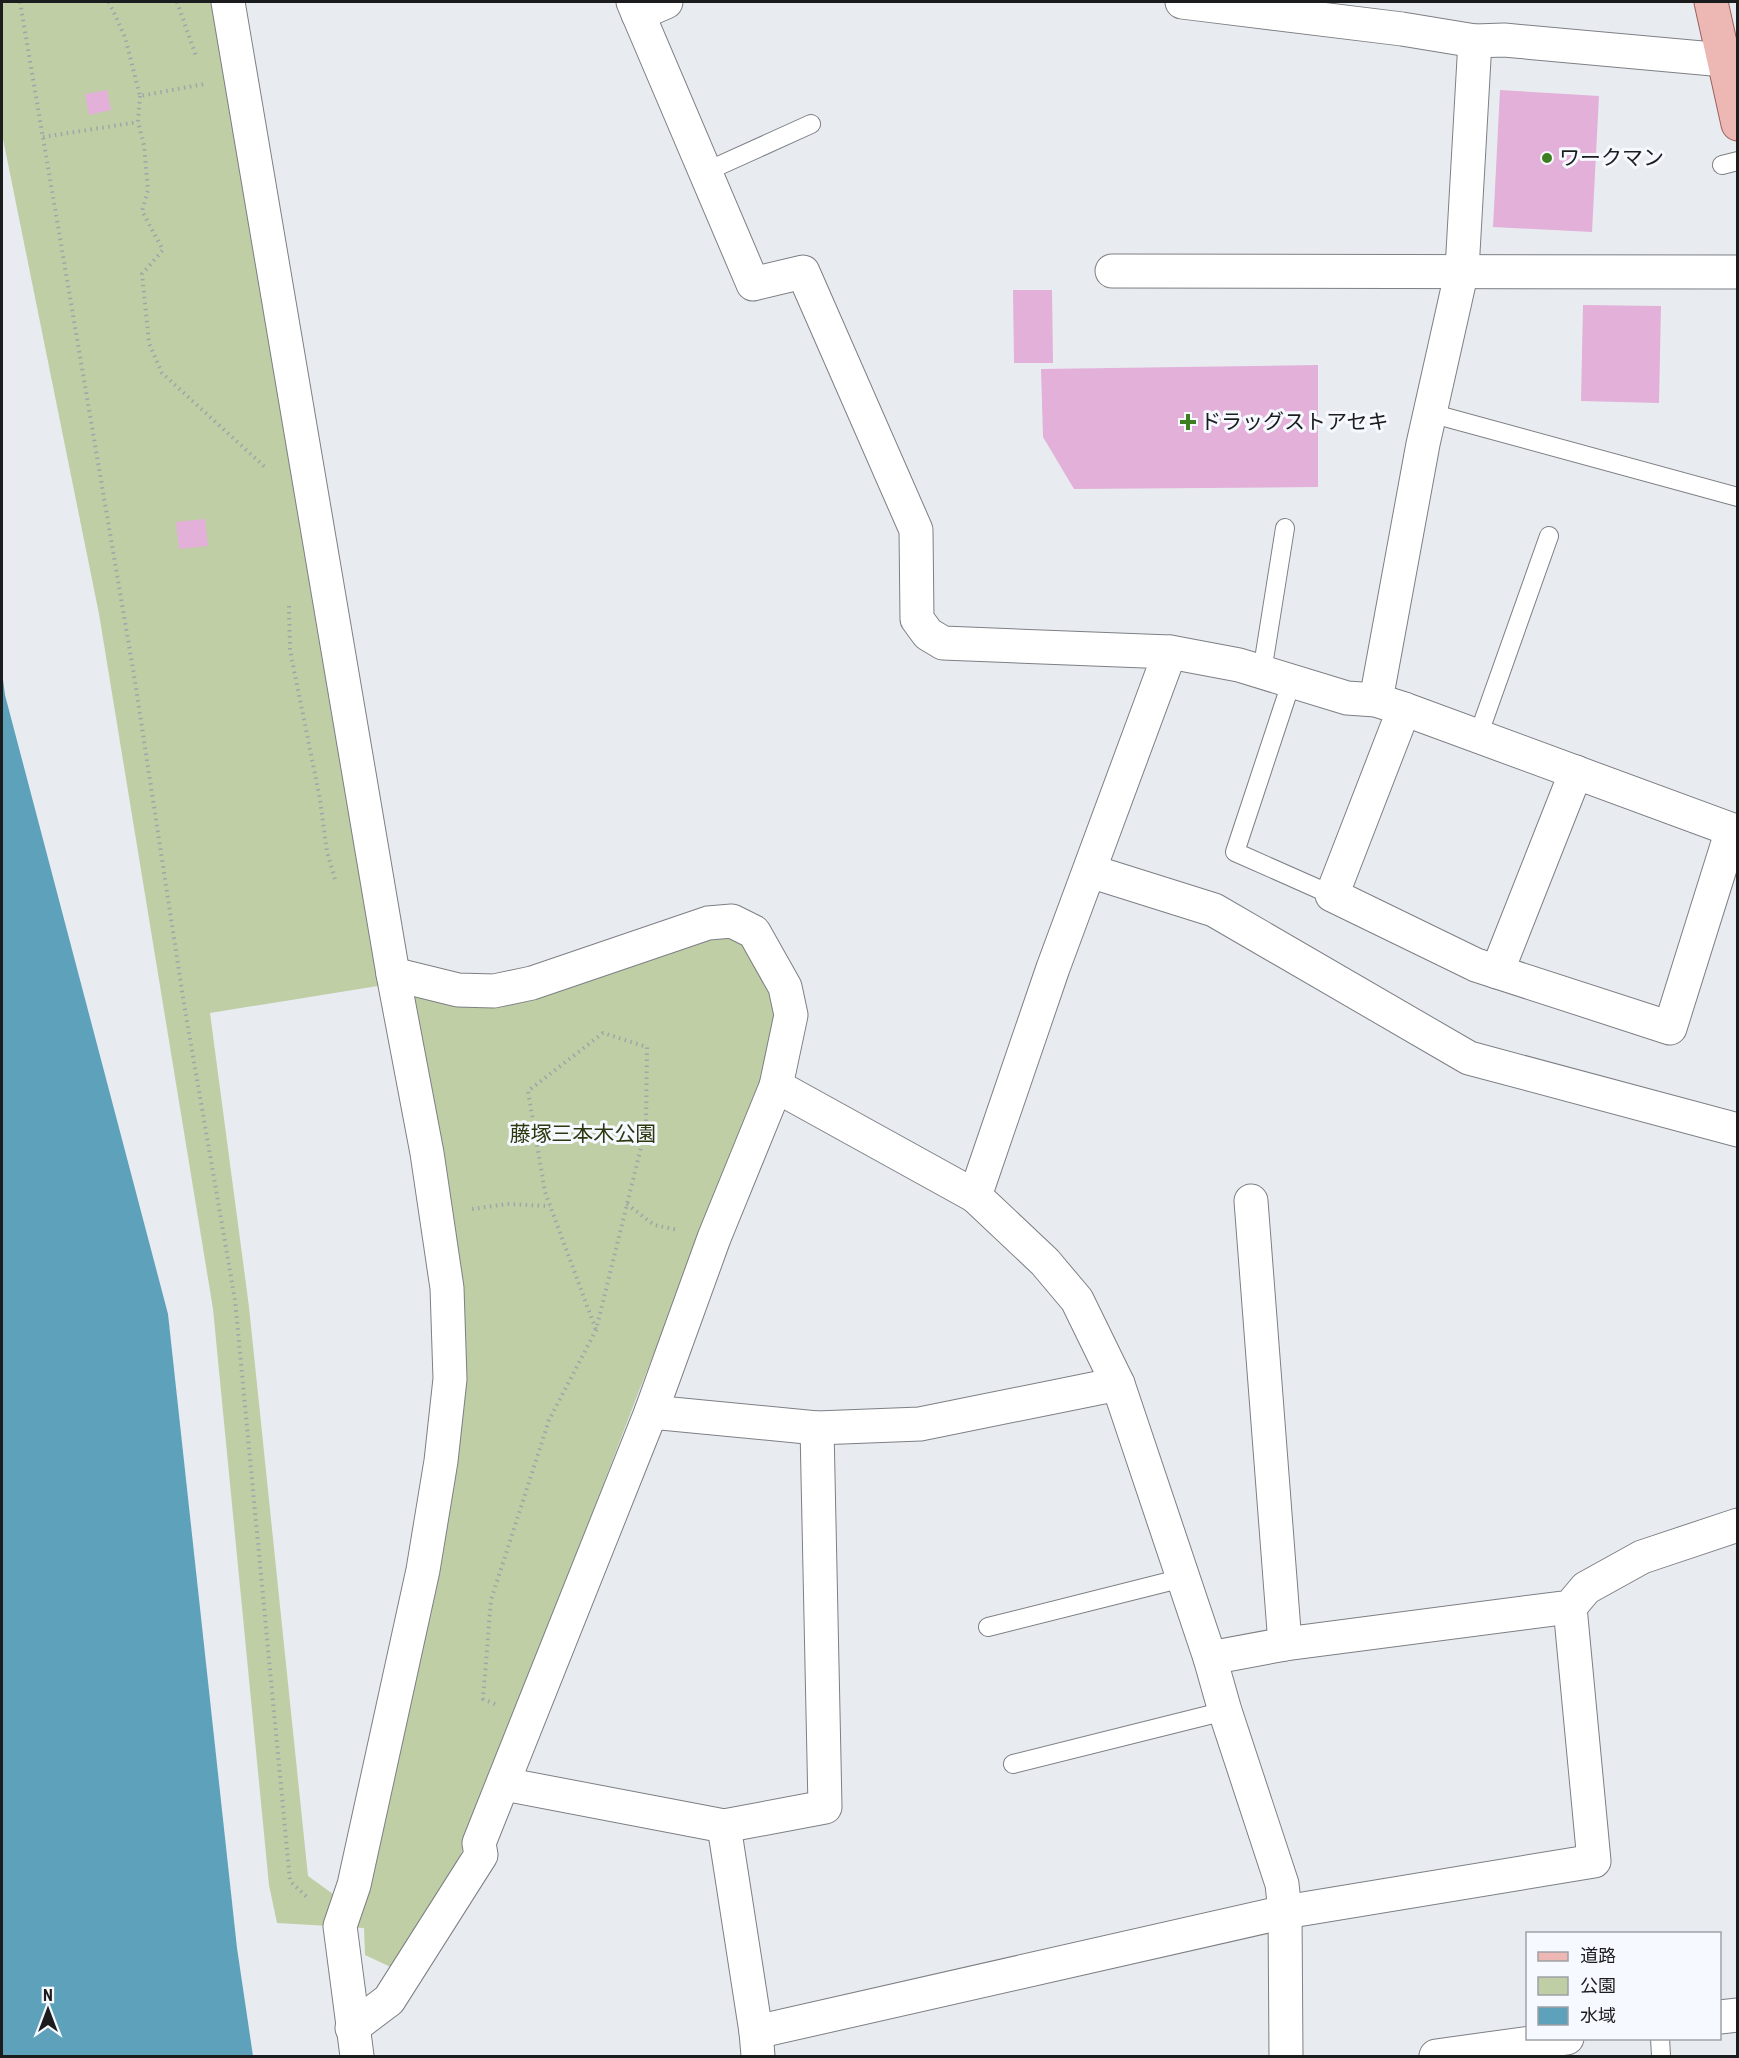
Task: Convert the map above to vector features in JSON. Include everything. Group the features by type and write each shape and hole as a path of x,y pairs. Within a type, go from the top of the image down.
{"main road":[{"path":"1711,2 1737,124"}],"street":[{"path":"228,2 393,974 427,1153 447,1288 450,1379 441,1461 418,1593 354,1885 340,1926 354,2042"},
{"path":"1182,2 1474,41 1504,40 1724,60"},
{"path":"646,6 705,172 753,284 803,273 916,530 917,619 928,634 943,643 1170,652 1239,665 1347,698 1390,704 1735,831 1670,1028 1476,965 1332,895 1390,704 1430,413 1462,270 1474,41"},
{"path":"1112,271 1737,272"},
{"path":"975,1196 1053,968 1170,652"},
{"path":"1497,972 1576,772"},
{"path":"1090,871 1214,910 1469,1058 1737,1130"},
{"path":"354,2042 389,2000 481,1855 479,1843 651,1412 714,1238 776,1086 791,1015 785,987 754,932 732,921 708,922 532,983 494,991 458,990 393,974"},
{"path":"776,1086 975,1196 1045,1262 1077,1300 1118,1384 1210,1658 1282,1884 1286,1912 1286,2056"},
{"path":"1251,1201 1286,1644"},
{"path":"651,1412 817,1428 920,1424 1118,1384"},
{"path":"504,1784 724,1826 825,1807 817,1428"},
{"path":"1210,1658 1286,1644 1570,1607 1586,1588 1642,1557 1737,1525"},
{"path":"724,1826 757,2044 1286,1912 1594,1861 1570,1607"},
{"path":"1721,2017 1737,2015"},
{"path":"1436,2056 1552,2040"}],"lane":[{"path":"705,172 811,124"},
{"path":"1430,413 1737,497"},
{"path":"1286,528 1277,676 1235,852 1332,895"},
{"path":"1478,736 1549,536"},
{"path":"988,1627 1182,1578"},
{"path":"1013,1764 1225,1711"},
{"path":"1660,2040 1661,2056"}],"path":[{"path":"20,2 134,675 182,992 235,1300 290,1881 340,1926"},
{"path":"110,2 125,37 140,96 138,122 144,145 148,190 142,211 163,250 141,274 149,343 162,373 272,472 309,472"},
{"path":"140,96 205,84"},
{"path":"43,137 138,122"},
{"path":"530,1716 483,1699 491,1600 549,1420 596,1330 646,1127 647,1047 603,1033 528,1091 545,1192 596,1330"},
{"path":"436,1214 507,1204 550,1206"},
{"path":"627,1204 654,1225 714,1238"}],"green space":[{"name":"藤塚三本木公園","path":"2,2 214,2 384,985 210,1013 249,1307 308,1876 333,1894 367,1891 463,1382 410,991 682,942 734,936 749,952 773,986 776,1013 762,1080 446,1891 397,1970 365,1955 364,1928 277,1923 269,1885 213,1309 99,614 2,134"}],"water":[{"path":"2,672 5,695 168,1314 237,1948 253,2056 2,2056"}],"building":[{"path":"107,90 111,110 89,115 85,94"},
{"path":"1500,90 1599,96 1592,232 1493,227"},
{"path":"1013,290 1052,290 1053,363 1014,363"},
{"path":"1583,305 1661,306 1659,403 1581,401"},
{"path":"1318,365 1318,487 1074,489 1043,437 1041,369"},
{"path":"205,519 208,546 179,549 176,522"}],"place":[{"name":"ワークマン","path":"1547,158"},
{"name":"ドラッグストアセキ","path":"1188,422"}]}
